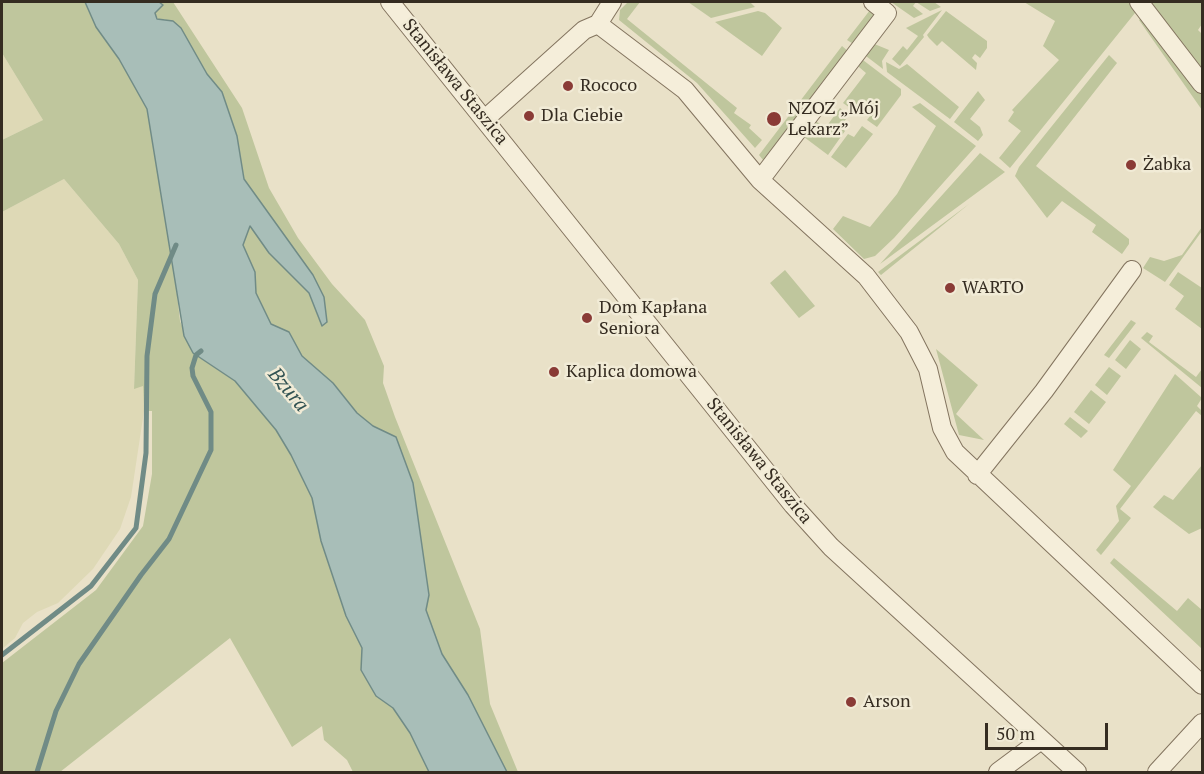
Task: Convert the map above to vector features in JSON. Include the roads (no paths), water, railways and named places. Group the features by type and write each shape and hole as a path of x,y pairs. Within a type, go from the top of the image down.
{"street":[{"path":"485,119 584,30 598,24 612,2"},
{"path":"760,180 887,12 873,2"},
{"path":"1139,2 1203,84"},
{"name":"Stanisława Staszica","path":"399,5 485,119 793,505 831,547 1077,772"},
{"path":"598,24 685,90 760,180 866,276 909,332 928,369 942,428 955,452 1203,686"},
{"path":"977,475 1044,392 1132,270"},
{"path":"1157,772 1203,723"},
{"path":"998,772 1041,740"}],"water":[{"name":"Bzura","path":"85,2 159,2 163,5 155,13 157,19 173,21 181,28 207,74 222,92 237,136 244,179 313,275 324,297 327,322 322,326 309,293 269,253 250,226 243,245 255,272 256,293 271,324 289,332 302,356 333,383 357,413 373,426 396,437 413,483 429,595 426,610 442,654 468,695 507,772 429,772 410,733 393,708 376,696 361,670 362,648 346,616 321,541 312,498 291,455 276,430 235,381 193,353 184,336 147,109 119,59 96,27"}],"waterway":[{"path":"2,655 91,586 136,528 146,453 147,356 155,294 176,245"},
{"path":"37,772 56,711 79,664 169,539 211,450 211,412 193,376 192,368 196,355 201,351"}],"place":[{"name":"Rococo","path":"568,86"},
{"name":"Dla Ciebie","path":"529,116"},
{"name":"NZOZ „Mój Lekarz”","path":"774,119"},
{"name":"Żabka","path":"1131,165"},
{"name":"WARTO","path":"950,288"},
{"name":"Dom Kapłana Seniora","path":"587,318"},
{"name":"Kaplica domowa","path":"554,372"},
{"name":"Arson","path":"851,702"}]}
